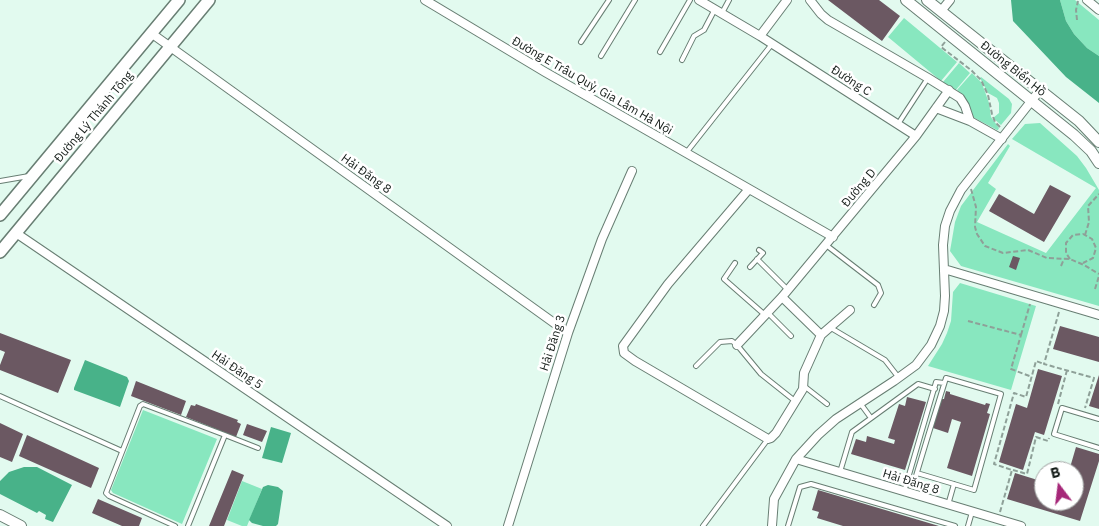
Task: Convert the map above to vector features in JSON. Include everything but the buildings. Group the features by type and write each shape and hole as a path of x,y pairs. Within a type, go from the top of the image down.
{"main road":[{"name":"Đường Lý Thánh Tông","path":"0,216 179,0"},
{"name":"Đường Lý Thánh Tông","path":"0,252 209,0"}],"street":[{"name":"Đường E Trâu Quỳ, Gia Lâm Hà Nội","path":"425,0 545,72 833,237"},
{"name":"Đường C","path":"698,0 760,36 916,136"},
{"path":"810,0 828,20 949,90 962,101 970,121"},
{"name":"Đường Biển Hồ","path":"906,0 1082,141 1099,163"},
{"name":"Đường Biển Hồ","path":"927,0 1084,126 1099,142"},
{"path":"941,11 950,0"},
{"path":"1082,0 1099,10"},
{"path":"760,36 784,1"},
{"name":"Hải Đăng 8","path":"151,33 568,333"},
{"name":"Đường D","path":"737,345 782,297 833,237 916,136 949,90"},
{"path":"772,526 774,499 796,459 829,425 899,378 920,360 932,345 938,332 945,304 943,234 950,211 961,190 1040,90"},
{"path":"936,108 970,121 1002,139"},
{"name":"Hải Đăng 3","path":"508,526 568,333 602,239 632,171"},
{"path":"749,189 668,284 623,346 624,353 768,438 771,438 796,402 804,386 804,373 821,335 850,310"},
{"name":"Hải Đăng 5","path":"16,233 447,526"},
{"path":"944,269 1099,315"},
{"path":"782,297 821,335"},
{"name":"Hải Đăng 8","path":"796,459 1019,526"},
{"path":"0,515 21,526"}],"lane":[{"path":"581,42 609,0"},
{"path":"601,56 636,0"},
{"path":"660,52 690,0"},
{"path":"682,60 694,36 704,30 730,0"},
{"path":"686,153 772,44"},
{"path":"898,124 928,78"},
{"path":"0,181 34,175"},
{"path":"826,245 878,285 881,292 874,305"},
{"path":"750,267 762,253 759,250"},
{"path":"757,259 788,290"},
{"path":"735,263 724,280 791,336"},
{"path":"831,328 885,360 899,378"},
{"path":"696,366 720,342 732,341 761,374 796,402"},
{"path":"915,479 946,378 1001,394 974,490 917,473"},
{"path":"904,492 936,382 944,383"},
{"path":"840,472 852,432 918,384 934,389"},
{"path":"804,386 827,404"},
{"path":"0,396 122,451"},
{"path":"860,403 871,418"},
{"path":"175,526 107,495 106,490 140,406 143,404 258,448"},
{"path":"1099,419 1062,408 1054,434 1099,448"},
{"path":"921,434 928,436"},
{"path":"188,526 225,435"},
{"path":"703,526 768,438"},
{"path":"788,526 800,487 811,484 956,526"},
{"path":"948,505 954,484"},
{"path":"968,526 972,512"}],"path":[{"path":"1077,20 1076,10 1082,0"},
{"path":"944,42 941,46 981,80 988,96 995,122 1002,129"},
{"path":"971,189 976,207 975,227 985,246 1002,253 1028,250 1048,258 1070,259 1099,275 1096,289"},
{"path":"1085,234 1089,220 1088,206 1099,194"},
{"path":"1070,259 1066,253 1066,243 1073,236 1085,234 1092,239 1096,248 1093,258 1082,264"},
{"path":"1061,266 1064,259"},
{"path":"1031,301 1011,369 1032,377"},
{"path":"1044,364 1060,310"},
{"path":"968,321 1021,335"},
{"path":"1050,432 1048,441 1036,437 1027,474 994,464 1014,393 1026,397 1036,361 1094,378 1085,408 1092,410"},
{"path":"1057,406 1067,370"},
{"path":"1000,512 1012,470"}],"shaded area":[{"path":"1011,0 1060,0 1066,21 1074,34 1087,48 1099,56 1099,103 1066,77 1013,21"},
{"path":"1060,0 1075,0 1099,20 1099,56 1087,48 1074,34 1066,21"},
{"path":"904,18 957,62 941,81 888,37"},
{"path":"959,63 970,73 955,91 943,82"},
{"path":"972,73 981,82 989,103 991,117 999,128 998,130 971,116 966,101 957,90"},
{"path":"981,77 1009,99 1012,104 1011,113 1001,125 993,118 999,113 997,98 988,93"},
{"path":"1040,123 1077,156 1099,190 1099,306 961,266 950,251 955,222 961,206 1008,144 1010,146 988,183 996,189 977,222 1046,253 1096,188 1012,139 1025,124"},
{"path":"960,283 1036,306 1011,390 928,366 947,333 951,321 953,292"},
{"path":"85,360 127,377 129,381 120,407 74,390"},
{"path":"143,410 217,439 182,524 113,493 111,490"},
{"path":"271,427 291,433 282,463 262,458"},
{"path":"24,467 37,467 72,485 53,522 45,519 46,515 39,511 37,513 0,494 0,481 9,472"},
{"path":"242,481 262,489 247,526 227,520"},
{"path":"268,485 278,487 283,491 278,524 276,526 263,526 252,523 249,520 263,487"}]}
